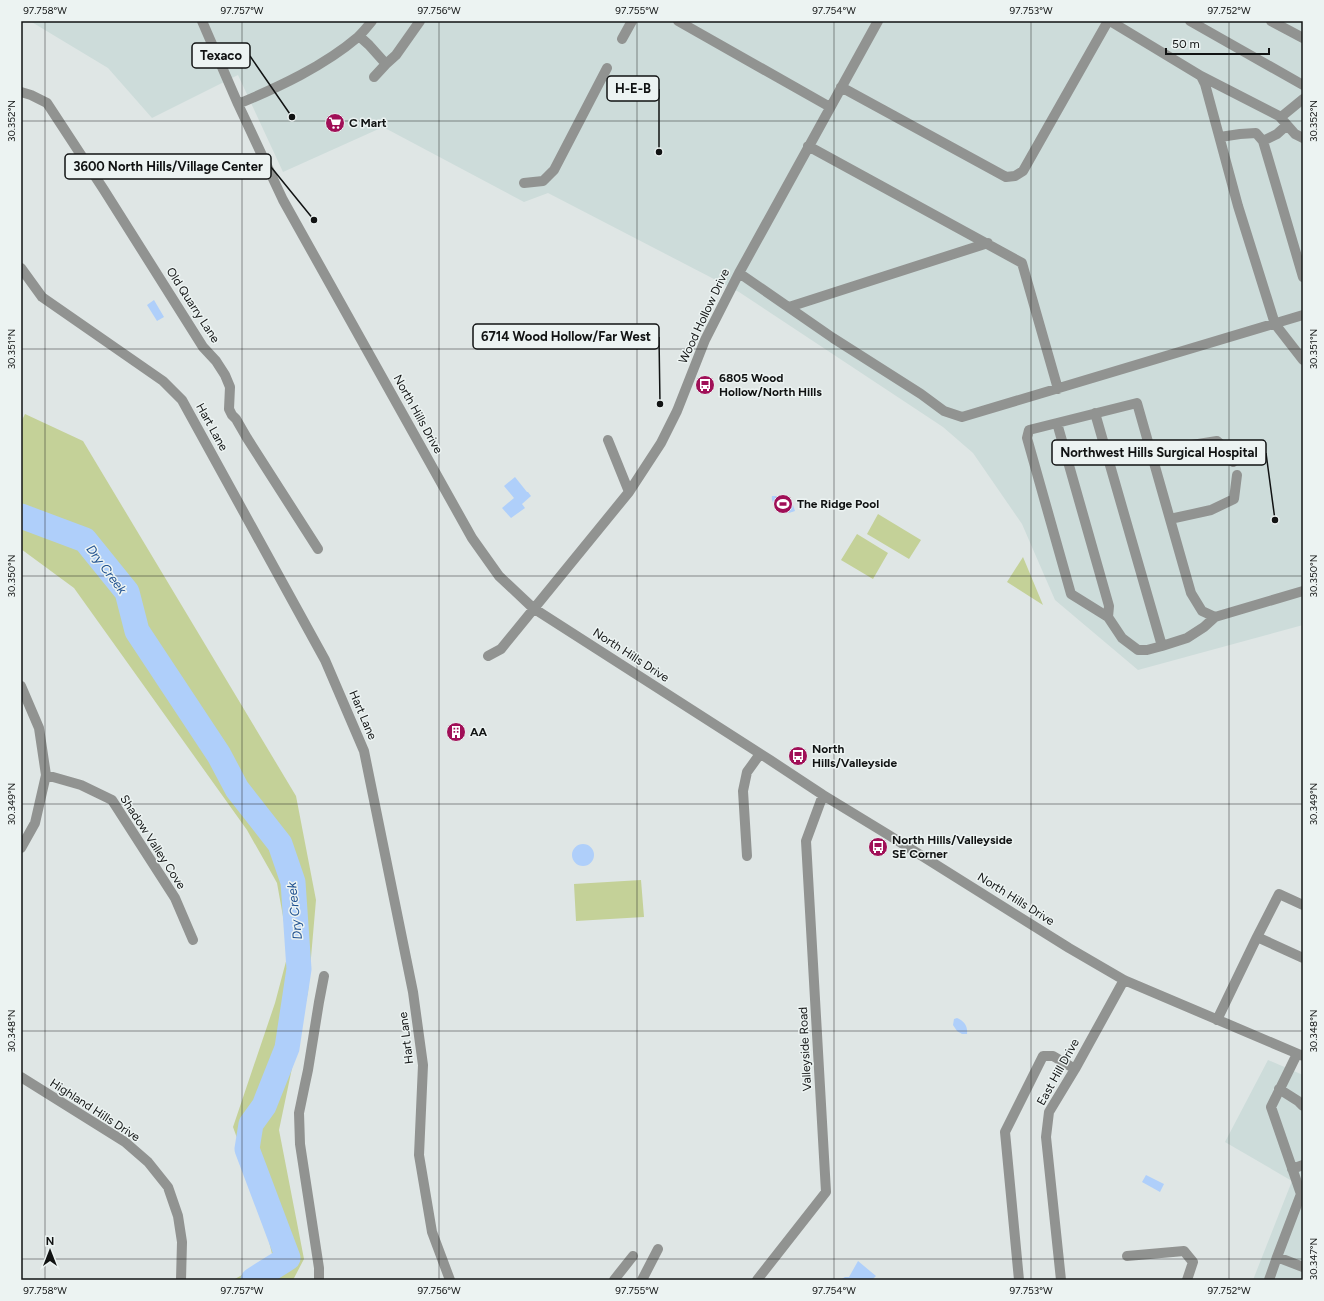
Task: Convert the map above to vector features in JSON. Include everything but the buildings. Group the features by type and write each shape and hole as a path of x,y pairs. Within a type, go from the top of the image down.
{"street":[{"name":"North Hills Drive","path":"202,21 238,104 283,200 472,538 498,576 534,608 823,796 883,831 1062,944 1124,980 1300,1055"},
{"path":"238,104 317,66 359,36 372,21"},
{"path":"374,77 396,55 420,21"},
{"path":"622,39 632,21"},
{"path":"678,21 830,107"},
{"name":"Wood Hollow Drive","path":"488,656 501,649 629,492 661,444 677,411 705,340 739,273 878,21"},
{"path":"841,87 1006,178 1015,176 1023,171 1109,21 1201,76 1284,121 1295,134 1303,138"},
{"path":"1190,21 1303,85"},
{"path":"1271,21 1303,38"},
{"path":"359,36 386,64"},
{"path":"524,183 543,181 554,170 607,68"},
{"path":"1201,76 1205,84 1238,206 1275,324 1303,360"},
{"name":"Old Quarry Lane","path":"21,92 47,103 104,190 202,346 216,361 225,375 230,387 229,409 232,415 236,419 318,549"},
{"path":"1263,141 1277,134 1284,121 1303,100"},
{"path":"1220,137 1256,133 1263,141 1303,277"},
{"path":"808,146 988,243 1022,263 1058,389"},
{"path":"789,307 988,243"},
{"name":"Hart Lane","path":"21,268 42,297 163,381 182,400 328,667 364,751 413,992 423,1065 419,1155 432,1232 450,1280"},
{"path":"739,273 833,338 921,394 944,411 962,417 1303,315"},
{"path":"1216,617 1202,611 1191,593 1137,403 1029,430 1027,438 1071,594 1108,617 1122,638 1138,650 1147,650 1187,638 1216,617 1303,591"},
{"path":"1095,413 1162,646"},
{"path":"1057,423 1108,606 1108,617"},
{"path":"608,440 629,492"},
{"path":"1152,458 1192,445 1217,441 1226,449 1233,462"},
{"path":"1170,519 1211,510 1234,499 1237,475"},
{"path":"21,686 39,728 46,774 35,824 21,848"},
{"path":"747,856 743,791 747,772 760,754"},
{"name":"Shadow Valley Cove","path":"46,774 81,785 112,800 175,898 193,940"},
{"name":"Valleyside Road","path":"757,1280 826,1192 806,841 823,796"},
{"path":"1217,1020 1279,894 1303,905"},
{"path":"1257,936 1303,958"},
{"path":"319,1280 319,1268 300,1144 299,1113 324,976"},
{"name":"East Hill Drive","path":"1061,1280 1047,1144 1049,1112 1075,1069 1124,980"},
{"path":"1269,1280 1301,1194 1271,1107 1279,1090 1300,1055"},
{"path":"1019,1280 1004,1132 1043,1056 1053,1056 1075,1069"},
{"name":"Highland Hills Drive","path":"21,1077 125,1142 148,1162 168,1187 178,1216 182,1242 181,1280"},
{"path":"1279,1090 1298,1101 1303,1106"},
{"path":"1292,1169 1303,1165"},
{"path":"642,1280 658,1249"},
{"path":"1127,1256 1184,1251 1193,1262 1187,1280"},
{"path":"614,1280 633,1256"},
{"path":"1277,1257 1303,1267"}],"shaded area":[{"path":"30,21 1303,21 1303,625 1138,670 1055,600 1022,524 973,453 943,427 739,292 548,193 524,202 383,127 283,172 238,75 152,118 108,68"},
{"path":"1268,1060 1303,1075 1303,1280 1253,1280 1292,1181 1225,1142"}],"green space":[{"path":"25,414 83,441 296,796 316,900 308,992 279,1130 304,1259 293,1280 233,1280 273,1258 258,1196 233,1127 275,1003 289,950 277,883 247,830 74,588 21,549 21,422"},
{"path":"878,514 921,540 909,559 867,534"},
{"path":"857,534 888,553 873,579 841,560"},
{"path":"1023,557 1043,605 1007,582"},
{"path":"641,880 644,917 576,921 574,884"}],"water":[{"path":"154,300 164,317 157,321 147,305"},
{"path":"515,477 531,496 522,504 525,508 511,518 502,508 514,498 504,486"},
{"name":"The Ridge Pool","path":"772,496 777,496 793,505 795,511 789,513 777,506 773,502"},
{"path":"583,844 591,847 594,855 591,863 583,866 575,863 572,855 575,847"},
{"path":"957,1018 965,1024 967,1034 962,1034 957,1031 953,1025 954,1019"},
{"path":"1146,1175 1164,1184 1160,1192 1142,1182"},
{"path":"858,1261 876,1276 872,1280 840,1280 845,1277 849,1277"}],"waterway":[{"name":"Dry Creek","path":"21,516 85,540 127,592 137,631 219,755 237,789 280,844 293,882 299,969 287,1048 264,1106 251,1124 247,1149 288,1258 253,1280"}],"place":[{"name":"Texaco","path":"292,117"},
{"name":"C Mart","path":"335,123"},
{"name":"H-E-B","path":"659,152"},
{"name":"3600 North Hills/Village Center","path":"314,220"},
{"name":"6805 Wood Hollow/North Hills","path":"705,385"},
{"name":"6714 Wood Hollow/Far West","path":"660,404"},
{"name":"The Ridge Pool","path":"783,504"},
{"name":"Northwest Hills Surgical Hospital","path":"1275,520"},
{"name":"AA","path":"456,732"},
{"name":"North Hills/Valleyside","path":"798,756"},
{"name":"North Hills/Valleyside SE Corner","path":"878,847"}]}
